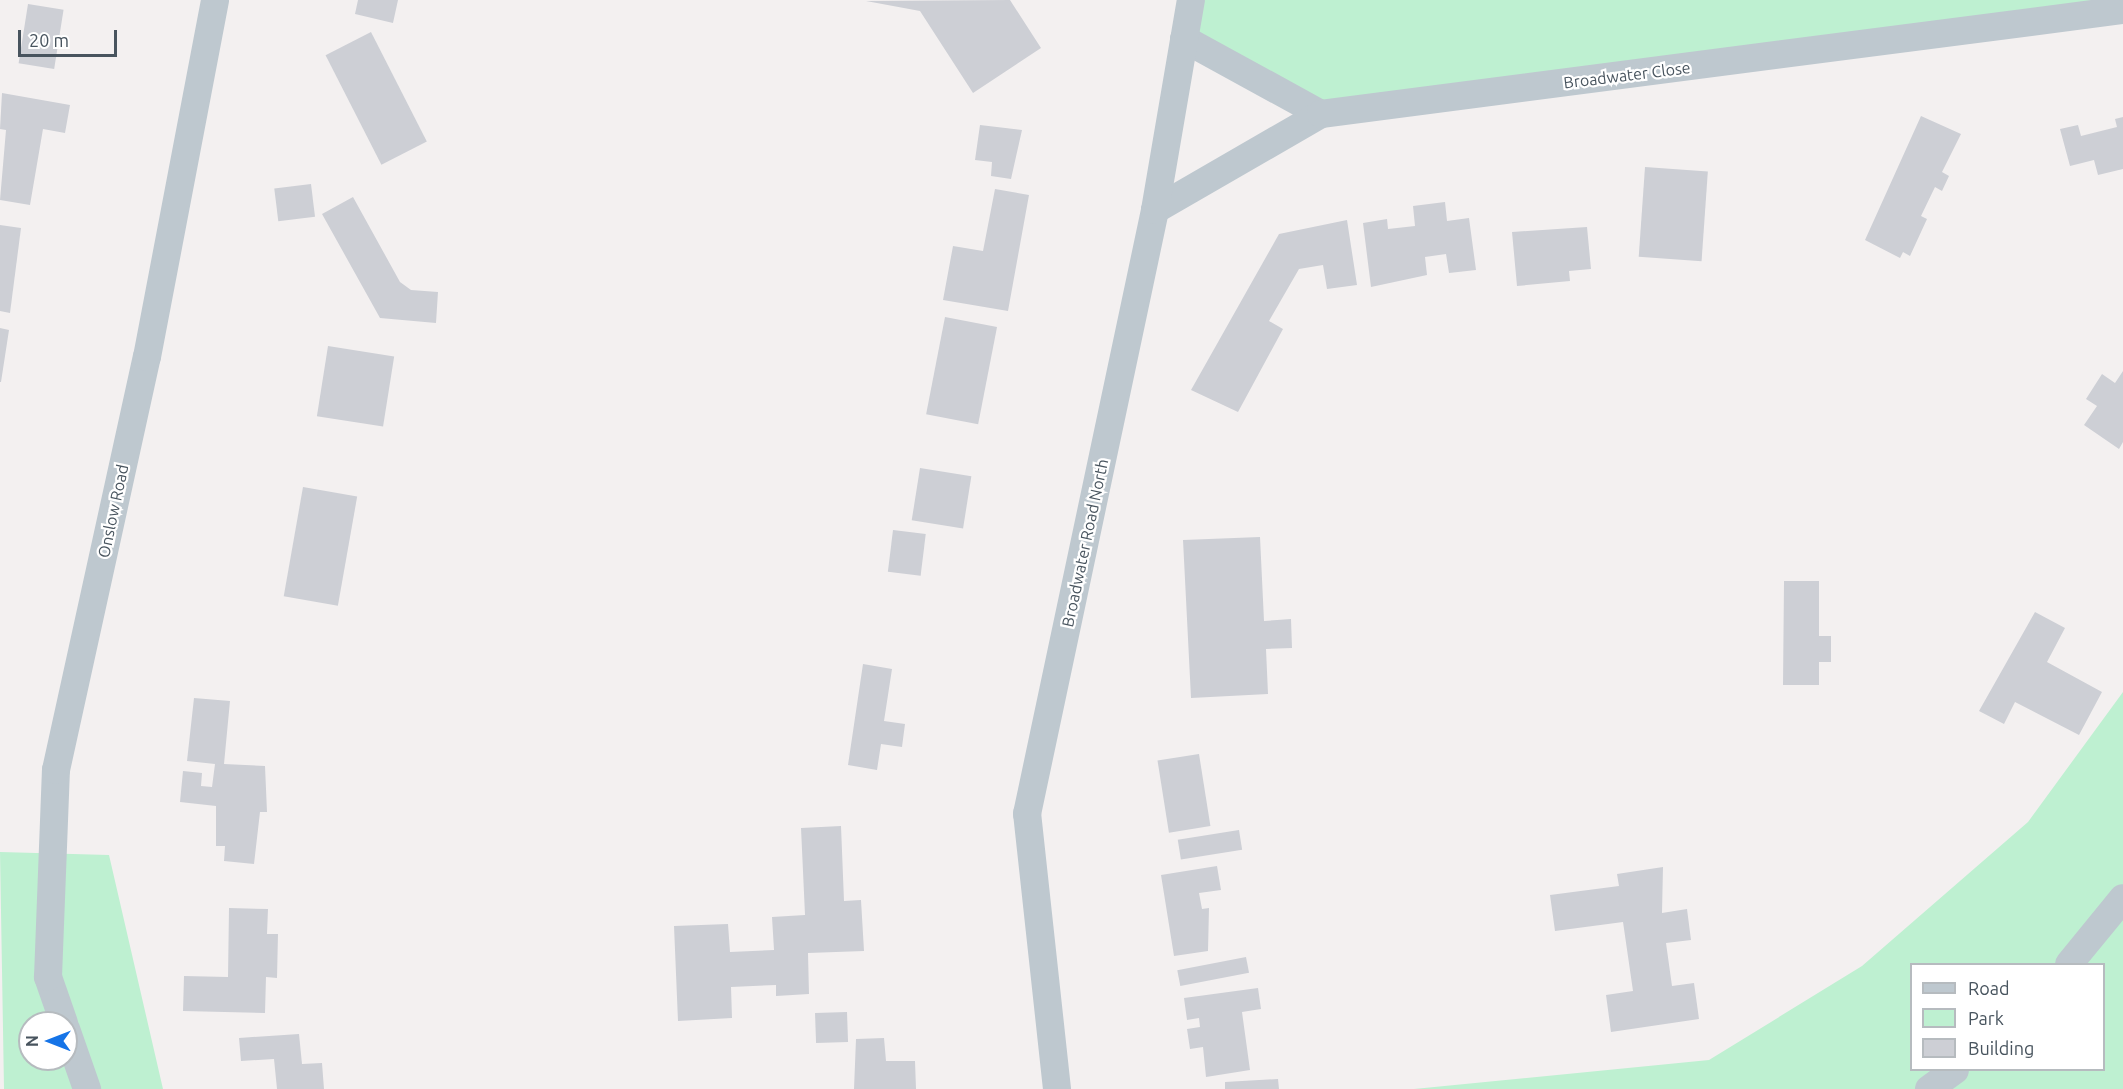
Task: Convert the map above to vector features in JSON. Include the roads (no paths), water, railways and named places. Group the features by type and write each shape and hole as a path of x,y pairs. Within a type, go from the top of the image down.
{"street":[{"name":"Onslow Road","path":"60,1011 48,977 56,770 147,357 215,0"},
{"name":"Broadwater Road North","path":"1057,1089 1027,814 1155,210 1191,0"},
{"name":"Broadwater Close","path":"1155,210 1321,114 2123,10"},
{"path":"1184,39 1321,114"},
{"path":"2070,963 2123,898"},
{"path":"78,1063 87,1089"},
{"path":"1929,1089 1954,1071"}]}
